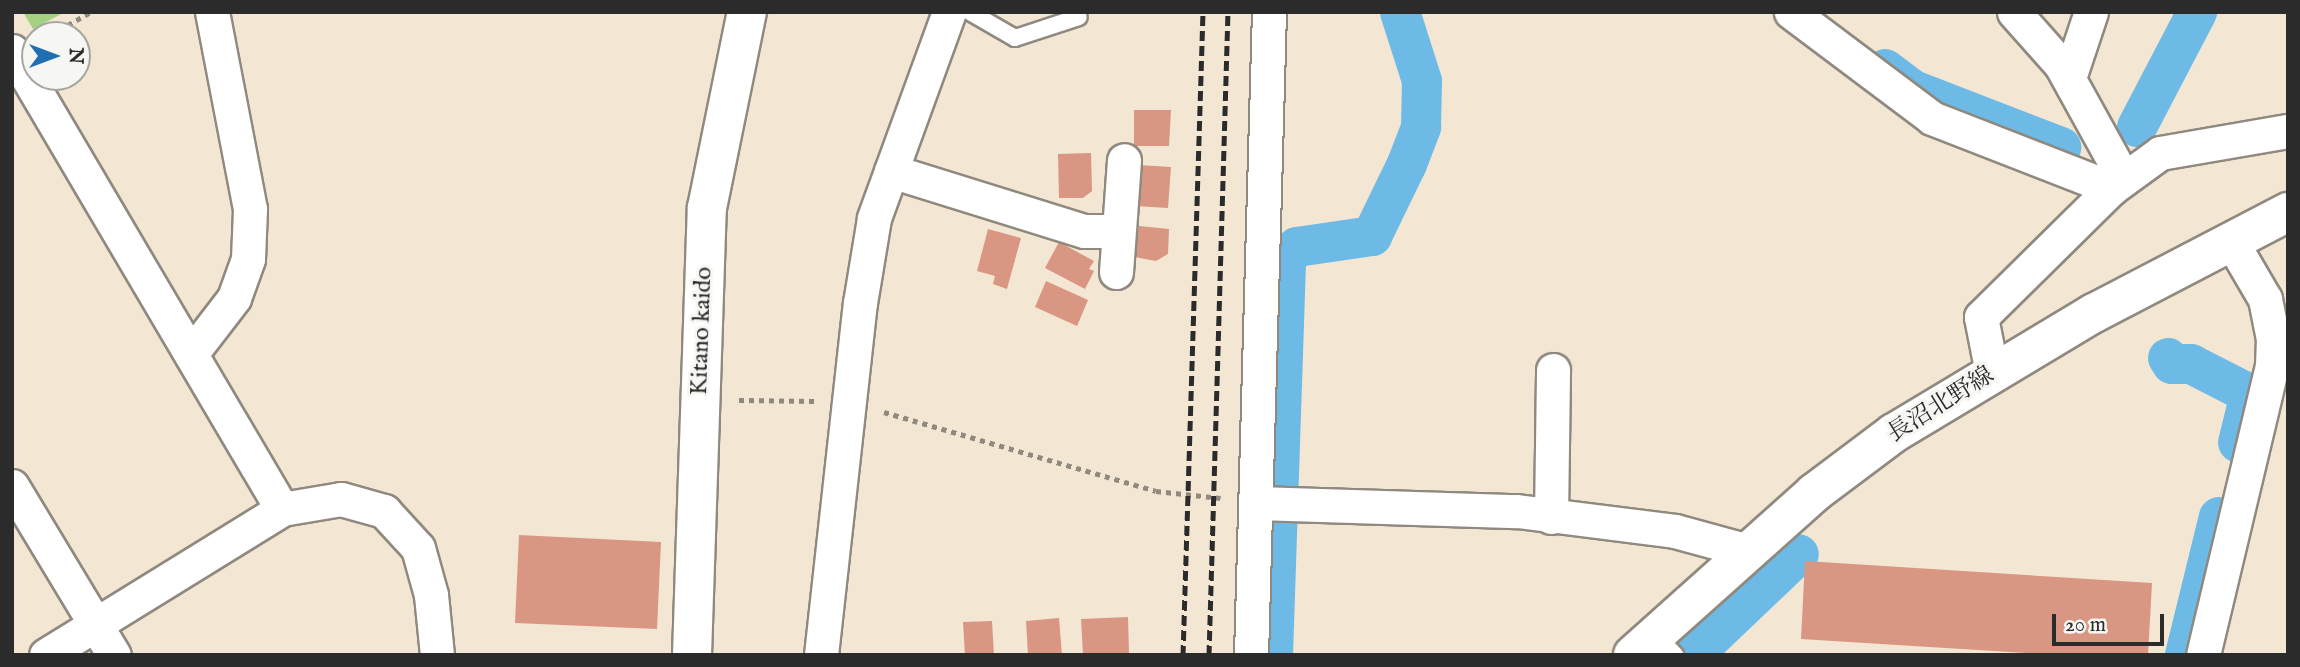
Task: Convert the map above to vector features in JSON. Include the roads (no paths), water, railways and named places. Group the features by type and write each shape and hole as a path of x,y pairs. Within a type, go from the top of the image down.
{"main road":[{"name":"Kitano kaido","path":"692,655 707,208 747,12"},
{"name":"長沼北野線","path":"1654,648 1748,551 1814,493 1894,433 1992,373 2230,239 2288,212"}],"street":[{"path":"191,354 234,298 248,259 250,209 212,12"},
{"path":"821,655 848,401 874,218 949,12"},
{"path":"1251,655 1269,12"},
{"path":"1791,12 1932,118 2118,183"},
{"path":"2014,12 2069,78 2118,183"},
{"path":"2069,78 2091,12"},
{"path":"12,51 282,509"},
{"path":"1992,373 1981,317 2118,183 2160,153 2288,131"},
{"path":"1116,272 1124,160"},
{"path":"891,171 1084,231 1118,231"},
{"path":"2203,655 2272,366 2273,339 2265,299 2230,239"},
{"path":"1551,517 1553,370"},
{"path":"12,486 114,655"},
{"path":"46,655 282,509 341,499 384,511 418,548 431,595 438,655"},
{"path":"1257,503 1517,511 1675,531 1748,551"}],"lane":[{"path":"970,12 1015,38 1079,18"}],"waterway":[{"path":"1273,655 1286,258 1297,247 1372,236 1407,164 1421,127 1422,81 1400,12"},
{"path":"2137,127 2197,12"},
{"path":"1885,69 1913,90 2061,147"},
{"path":"2168,358 2172,364 2191,364 2250,394 2238,443"},
{"path":"2185,655 2219,517"},
{"path":"1693,655 1799,554"}],"railway":[{"path":"1183,655 1203,12"},
{"path":"1209,655 1228,12"}]}
